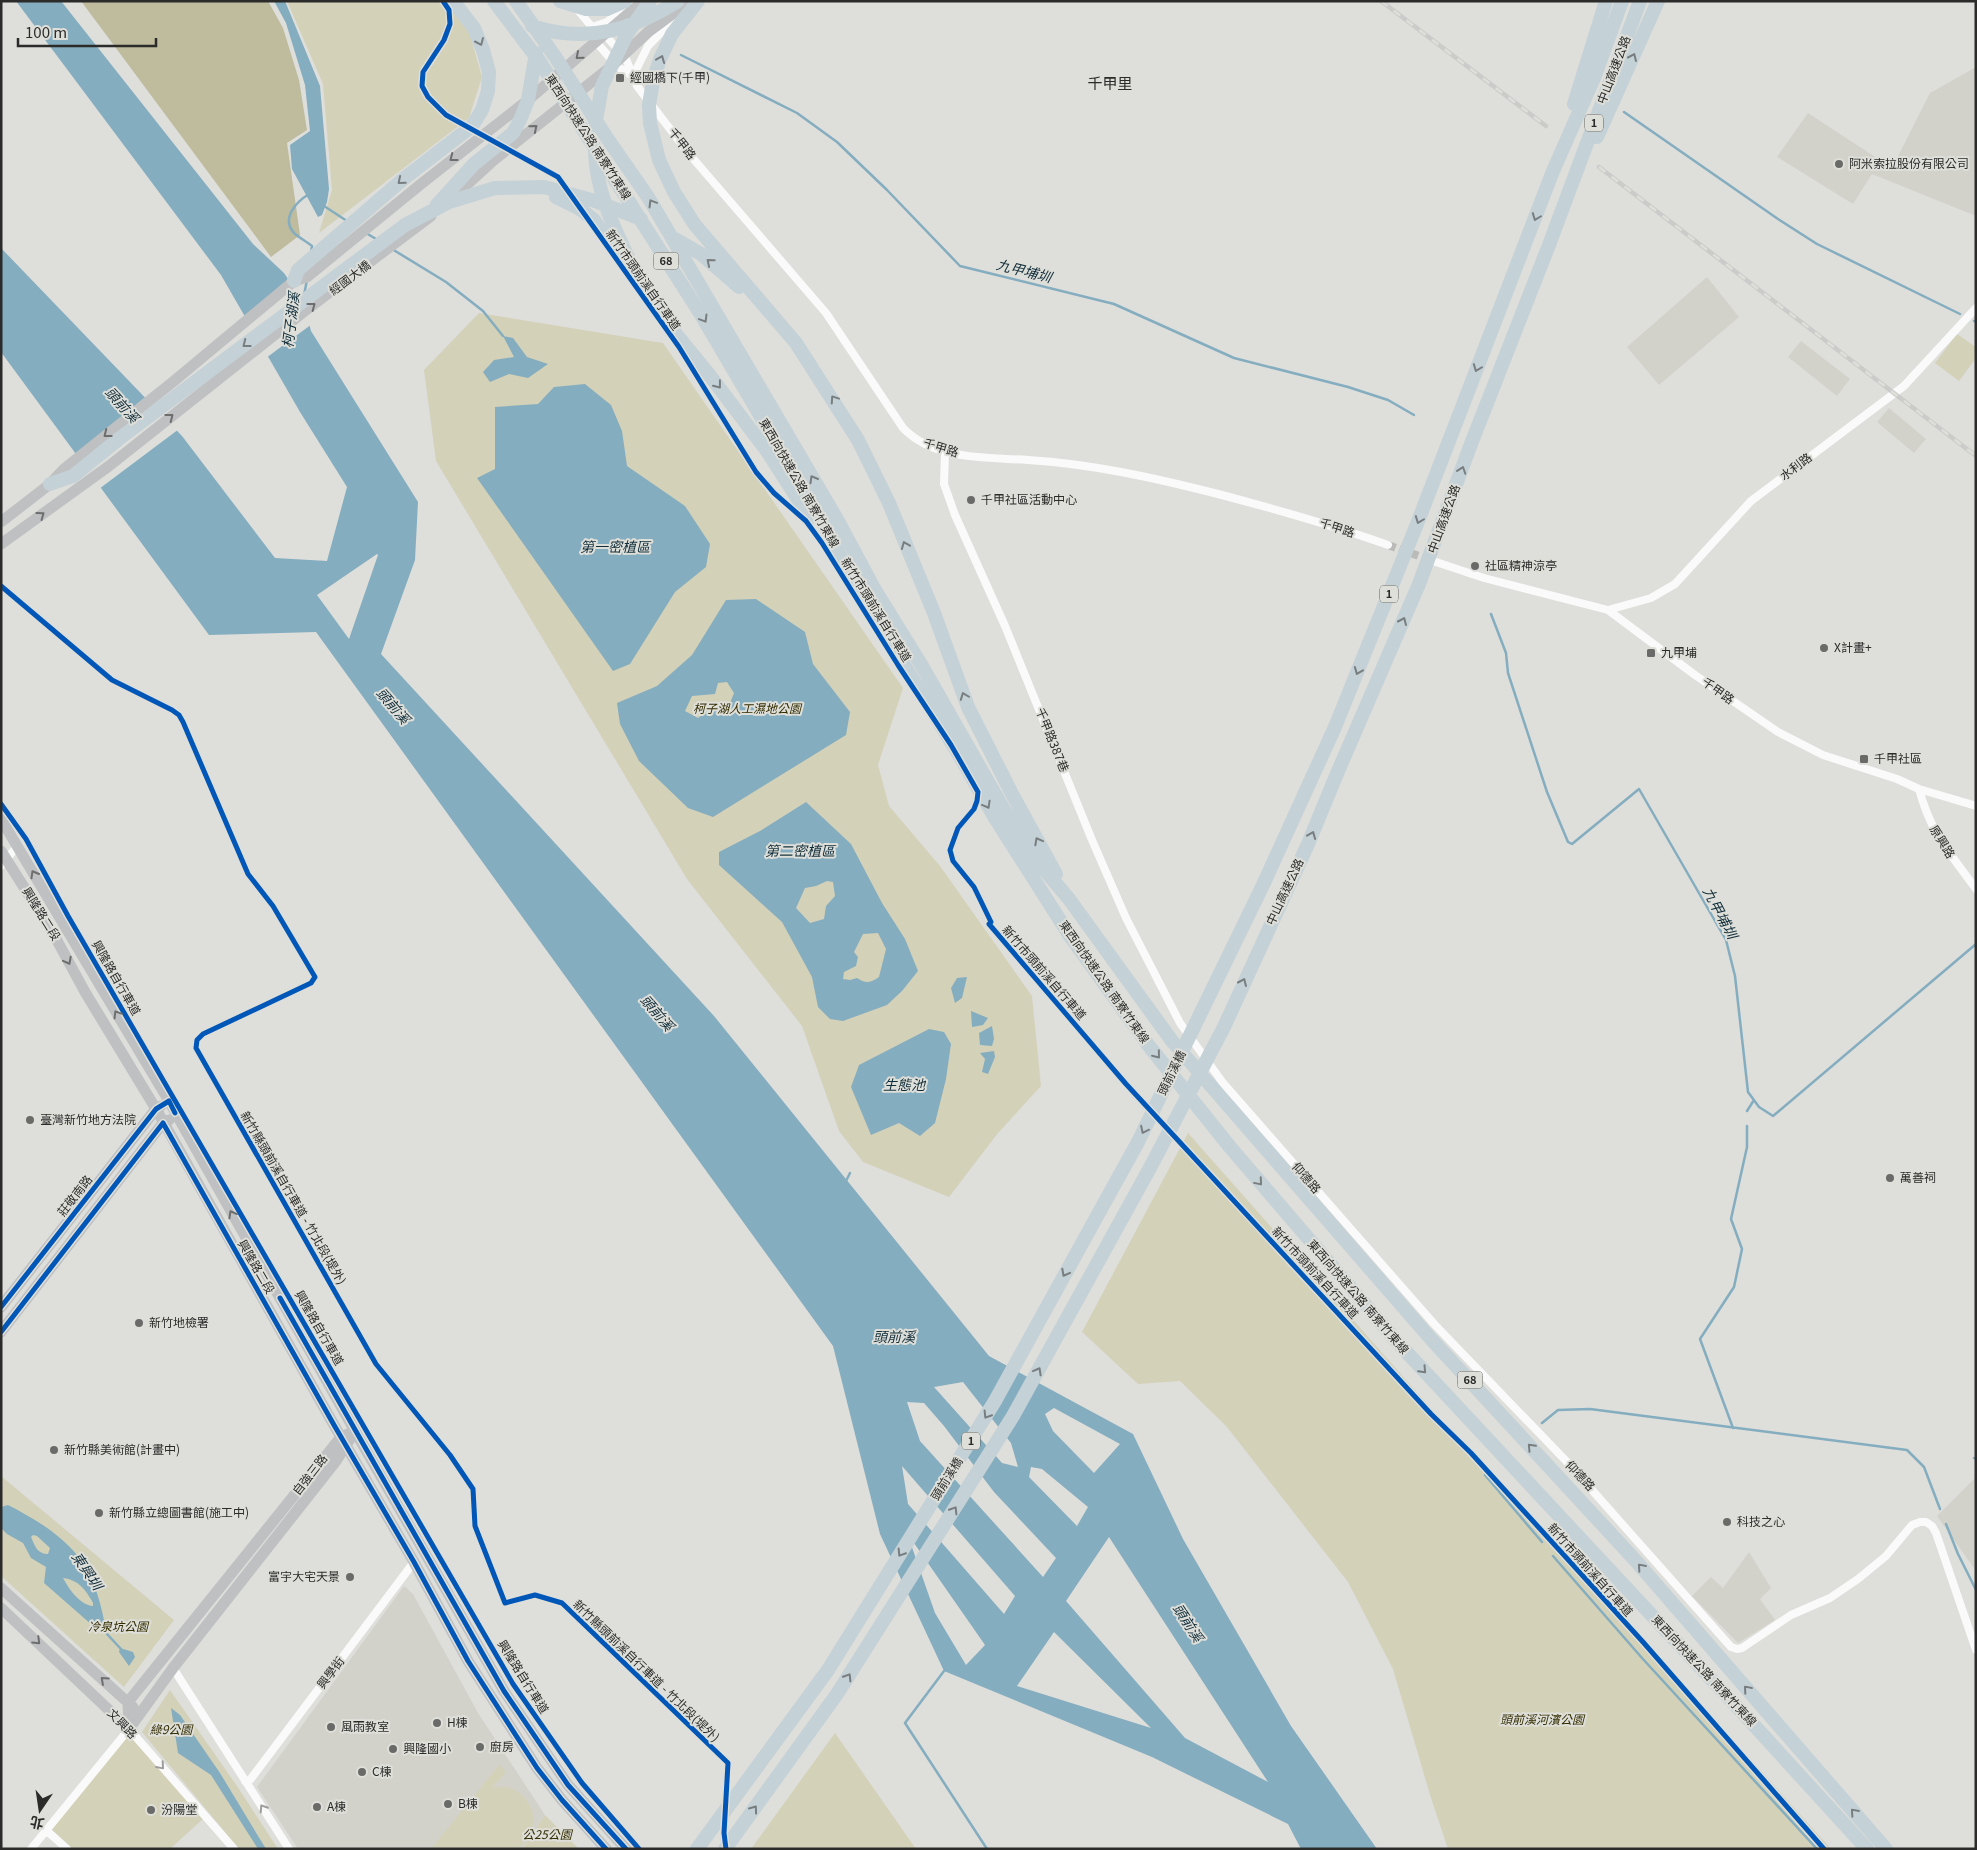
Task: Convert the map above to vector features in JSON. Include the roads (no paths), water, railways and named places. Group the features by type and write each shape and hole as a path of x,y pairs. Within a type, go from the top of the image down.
{"highway":[{"path":"294,281 298,270 402,180 472,126 482,110 488,91 489,72 474,28 453,1"},
{"path":"482,1 519,22 542,30 567,34 596,34 627,28 678,1"},
{"name":"東西向快速公路 南寮竹東線","path":"494,1 540,62 582,126 832,525 875,590 922,666 1003,808 1042,867 1070,899 1172,1041 1432,1339 1635,1560 1886,1849"},
{"name":"東西向快速公路 南寮竹東線","path":"516,1 648,197 832,525 854,584 958,753 995,818 1070,936 1149,1046 1230,1147 1399,1344 1867,1849"},
{"path":"417,228 474,164 513,133 520,120 528,100 537,45 532,13 527,1"},
{"path":"560,1 586,9 607,9 634,1"},
{"path":"650,1 627,34 602,86 595,126 595,156 600,190 617,234 639,278 675,335"},
{"path":"698,1 672,34 660,58 653,81 649,105 650,123 659,160 674,192 695,225 796,343 840,409 873,467 934,614 968,706 1011,792 1070,899"},
{"path":"1553,171 1606,1"},
{"name":"中山高速公路","path":"1204,1008 1297,813 1335,727 1418,524 1553,171 1594,78 1622,1"},
{"name":"中山高速公路","path":"1224,1027 1308,844 1420,584 1442,528 1471,444 1549,245 1640,1"},
{"path":"1549,245 1658,1"},
{"path":"50,484 74,476 120,438 405,225 449,202 495,188 544,187 595,201 645,221 701,254 774,317"},
{"path":"417,228 459,207 515,194 542,193 561,199 580,209 594,220 675,335 711,377 768,451 854,584"},
{"name":"頭前溪橋","path":"697,1849 828,1670 995,1401 1138,1142 1204,1008"},
{"name":"頭前溪橋","path":"725,1849 838,1694 1013,1416 1151,1166 1224,1027"}],"street":[{"name":"千甲路","path":"571,1 592,28 597,43 618,67 633,76 637,86 690,155 826,313 903,428 921,443 945,452 969,456 1046,461 1112,470 1179,483 1267,506 1388,545"},
{"path":"1,522 50,484 64,469 294,281 307,277 528,100 634,1"},
{"path":"592,28 607,22 634,1"},
{"path":"634,1 646,4 660,19 662,31"},
{"path":"634,1 634,14 649,28 662,31"},
{"path":"633,76 648,46 691,1"},
{"name":"經國大橋","path":"1,544 109,466 306,310 417,228 494,160 613,65 648,32 691,1"},
{"name":"水利路","path":"1608,610 1651,598 1675,584 1751,501 1904,386 1976,308"},
{"name":"千甲路387巷","path":"945,452 944,484 955,515 1005,626 1092,840 1119,901 1180,1023"},
{"name":"千甲路","path":"1436,562 1484,578 1608,610 1695,675 1778,732 1824,755 1897,779 1919,789 1976,806"},
{"name":"原興路","path":"1919,789 1924,810 1938,838 1976,889"},
{"name":"興隆路二段","path":"1,819 169,1101 355,1432 504,1691 568,1785 626,1849"},
{"path":"3,859 18,846"},
{"name":"興隆路二段","path":"3,859 54,933 85,992 156,1109 414,1562 468,1661 537,1768 562,1800 606,1849"},
{"name":"仰德路","path":"1180,1023 1223,1083 1435,1325 1569,1464 1732,1647 1742,1648 1791,1616 1837,1593 1886,1556 1912,1526 1920,1522 1926,1522 1932,1526 1936,1533 1976,1650"},
{"name":"莊敬南路","path":"1,1307 156,1109 169,1101"},
{"name":"莊敬南路","path":"1,1332 163,1123 177,1115"},
{"name":"自強三路","path":"128,1702 344,1441 355,1432"},
{"name":"自強三路","path":"31,1849 129,1729 172,1668 344,1441"},
{"name":"興學街","path":"246,1781 250,1780 414,1562"},
{"name":"文興路","path":"1,1588 140,1712"},
{"name":"文興路","path":"1,1608 129,1729 234,1849"},
{"path":"172,1668 289,1849"},
{"path":"128,1702 129,1729"},
{"path":"46,1830 67,1849"}],"water":[{"name":"頭前溪","path":"16,1 61,1 253,244 284,273 303,301 311,331 418,502 415,560 381,654 714,1016 989,1356 1133,1434 1183,1539 1291,1726 1377,1849 1301,1849 1288,1824 1152,1757 944,1671 880,1534 833,1346 316,632 209,635 1,352 1,248 182,436 275,558 327,561 347,487 300,412 221,275","holes":["377,554 378,555 349,639 317,595","963,1382 1011,1443 1018,1467 1002,1463 934,1387","907,1402 924,1403 944,1426 994,1492 1056,1558 1043,1577 920,1441","1054,1408 1120,1444 1094,1473 1053,1431 1045,1414","902,1466 1015,1596 1004,1614 908,1504","1031,1467 1042,1469 1088,1507 1077,1526 1029,1477","907,1533 985,1645 966,1665 935,1613","1109,1537 1268,1782 1185,1738 1066,1601","1054,1632 1151,1728 1017,1686"]},
{"path":"274,1 285,1 320,86 329,189 322,215 318,217 292,169 290,145 310,131 305,85 286,23"},
{"path":"503,336 513,338 527,357 548,364 528,378 509,374 490,382 483,372 494,360 514,357"},
{"name":"第一密植區","path":"585,384 611,405 622,431 627,466 685,506 710,544 706,567 675,592 630,664 613,671 477,478 495,469 495,407 538,404 554,387"},
{"path":"756,599 805,632 813,664 850,712 846,735 713,817 688,808 639,761 620,724 617,703 657,686 692,655 726,600","holes":["727,682 734,693 728,708 714,706 698,718 685,711 692,696 715,694 718,683"]},
{"name":"第二密植區","path":"806,802 851,844 882,903 905,939 918,971 902,991 887,1005 843,1021 830,1019 818,1007 812,977 782,922 719,865 719,852 760,831","holes":["827,881 833,882 835,896 826,906 824,919 810,923 796,908 805,888","878,933 886,949 879,977 868,982 857,978 843,979 844,972 856,966 858,957 854,952 863,934"]},
{"path":"967,977 962,998 955,1003 951,988 957,978"},
{"path":"971,1011 988,1018 983,1025 972,1027"},
{"path":"992,1026 994,1039 992,1046 980,1045 979,1033"},
{"name":"生態池","path":"929,1029 944,1032 951,1044 946,1079 935,1123 920,1136 899,1123 871,1135 851,1087 859,1065"},
{"path":"994,1051 995,1057 988,1074 982,1072 985,1059 980,1053"},
{"path":"8,1505 36,1521 54,1533 77,1555 93,1582 107,1635 92,1625 44,1583 46,1567 31,1558 23,1543 7,1534 1,1528 1,1507","holes":["33,1535 37,1536 50,1548 48,1554 41,1553 37,1549 31,1537","63,1578 78,1583 85,1590 93,1606 79,1600"]},
{"path":"120,1648 133,1652 135,1657 129,1666 119,1652"},
{"path":"171,1708 180,1715 220,1773 266,1849 258,1849 211,1775 178,1753"}],"waterway":[{"name":"九甲埔圳","path":"681,55 797,113 837,142 887,190 960,266 1114,304 1234,358 1348,387 1388,400 1414,415"},
{"path":"1624,112 1817,244 1960,314"},
{"name":"柯子湖溪","path":"309,194 295,206 289,217 289,223 295,234 312,246 311,253"},
{"path":"324,206 347,221"},
{"path":"366,233 376,239"},
{"path":"392,249 446,282 483,311 503,336"},
{"name":"柯子湖溪","path":"304,295 307,280"},
{"name":"九甲埔圳","path":"1491,614 1506,653 1508,673 1547,792 1568,842 1572,844 1639,789 1726,940 1735,976 1748,1092 1759,1107 1773,1116 1976,944"},
{"path":"1747,1111 1754,1100"},
{"path":"1733,1428 1700,1339 1734,1287 1742,1249 1731,1219 1747,1147 1747,1126"},
{"path":"846,1181 850,1173"},
{"path":"1542,1423 1558,1410 1590,1409 1907,1450 1924,1467 1940,1509"},
{"path":"1485,1475 1542,1542"},
{"path":"1946,1524 1976,1590"},
{"path":"1553,1556 1642,1658 1817,1849"},
{"name":"東興圳","path":"106,1633 121,1649"},
{"path":"944,1671 905,1723 987,1849"}],"tunnel":[{"path":"1388,545 1430,560"}],"railway":[{"path":"1381,1 1546,126"},
{"path":"1599,167 1976,456"}],"place":[{"name":"經國橋下(千甲)","path":"620,78"},
{"name":"阿米索拉股份有限公司","path":"1839,164"},
{"name":"千甲社區活動中心","path":"971,500"},
{"name":"社區精神涼亭","path":"1475,566"},
{"name":"X計畫+","path":"1824,648"},
{"name":"九甲埔","path":"1651,653"},
{"name":"千甲社區","path":"1864,759"},
{"name":"臺灣新竹地方法院","path":"30,1120"},
{"name":"萬善祠","path":"1890,1178"},
{"name":"新竹地檢署","path":"139,1323"},
{"name":"新竹縣美術館(計畫中)","path":"54,1450"},
{"name":"新竹縣立總圖書館(施工中)","path":"99,1513"},
{"name":"科技之心","path":"1727,1522"},
{"name":"富宇大宅天景","path":"350,1577"},
{"name":"H棟","path":"437,1723"},
{"name":"風雨教室","path":"331,1727"},
{"name":"廚房","path":"480,1747"},
{"name":"興隆國小","path":"393,1749"},
{"name":"C棟","path":"362,1772"},
{"name":"B棟","path":"448,1804"},
{"name":"A棟","path":"317,1807"},
{"name":"汾陽堂","path":"151,1810"}],"district":[{"name":"千甲里","path":"1110,84"}],"park label":[{"name":"柯子湖人工濕地公園","path":"747,709"},
{"name":"冷泉坑公園","path":"118,1627"},
{"name":"頭前溪河濱公園","path":"1542,1720"},
{"name":"綠9公園","path":"171,1730"},
{"name":"公25公園","path":"547,1835"}]}
